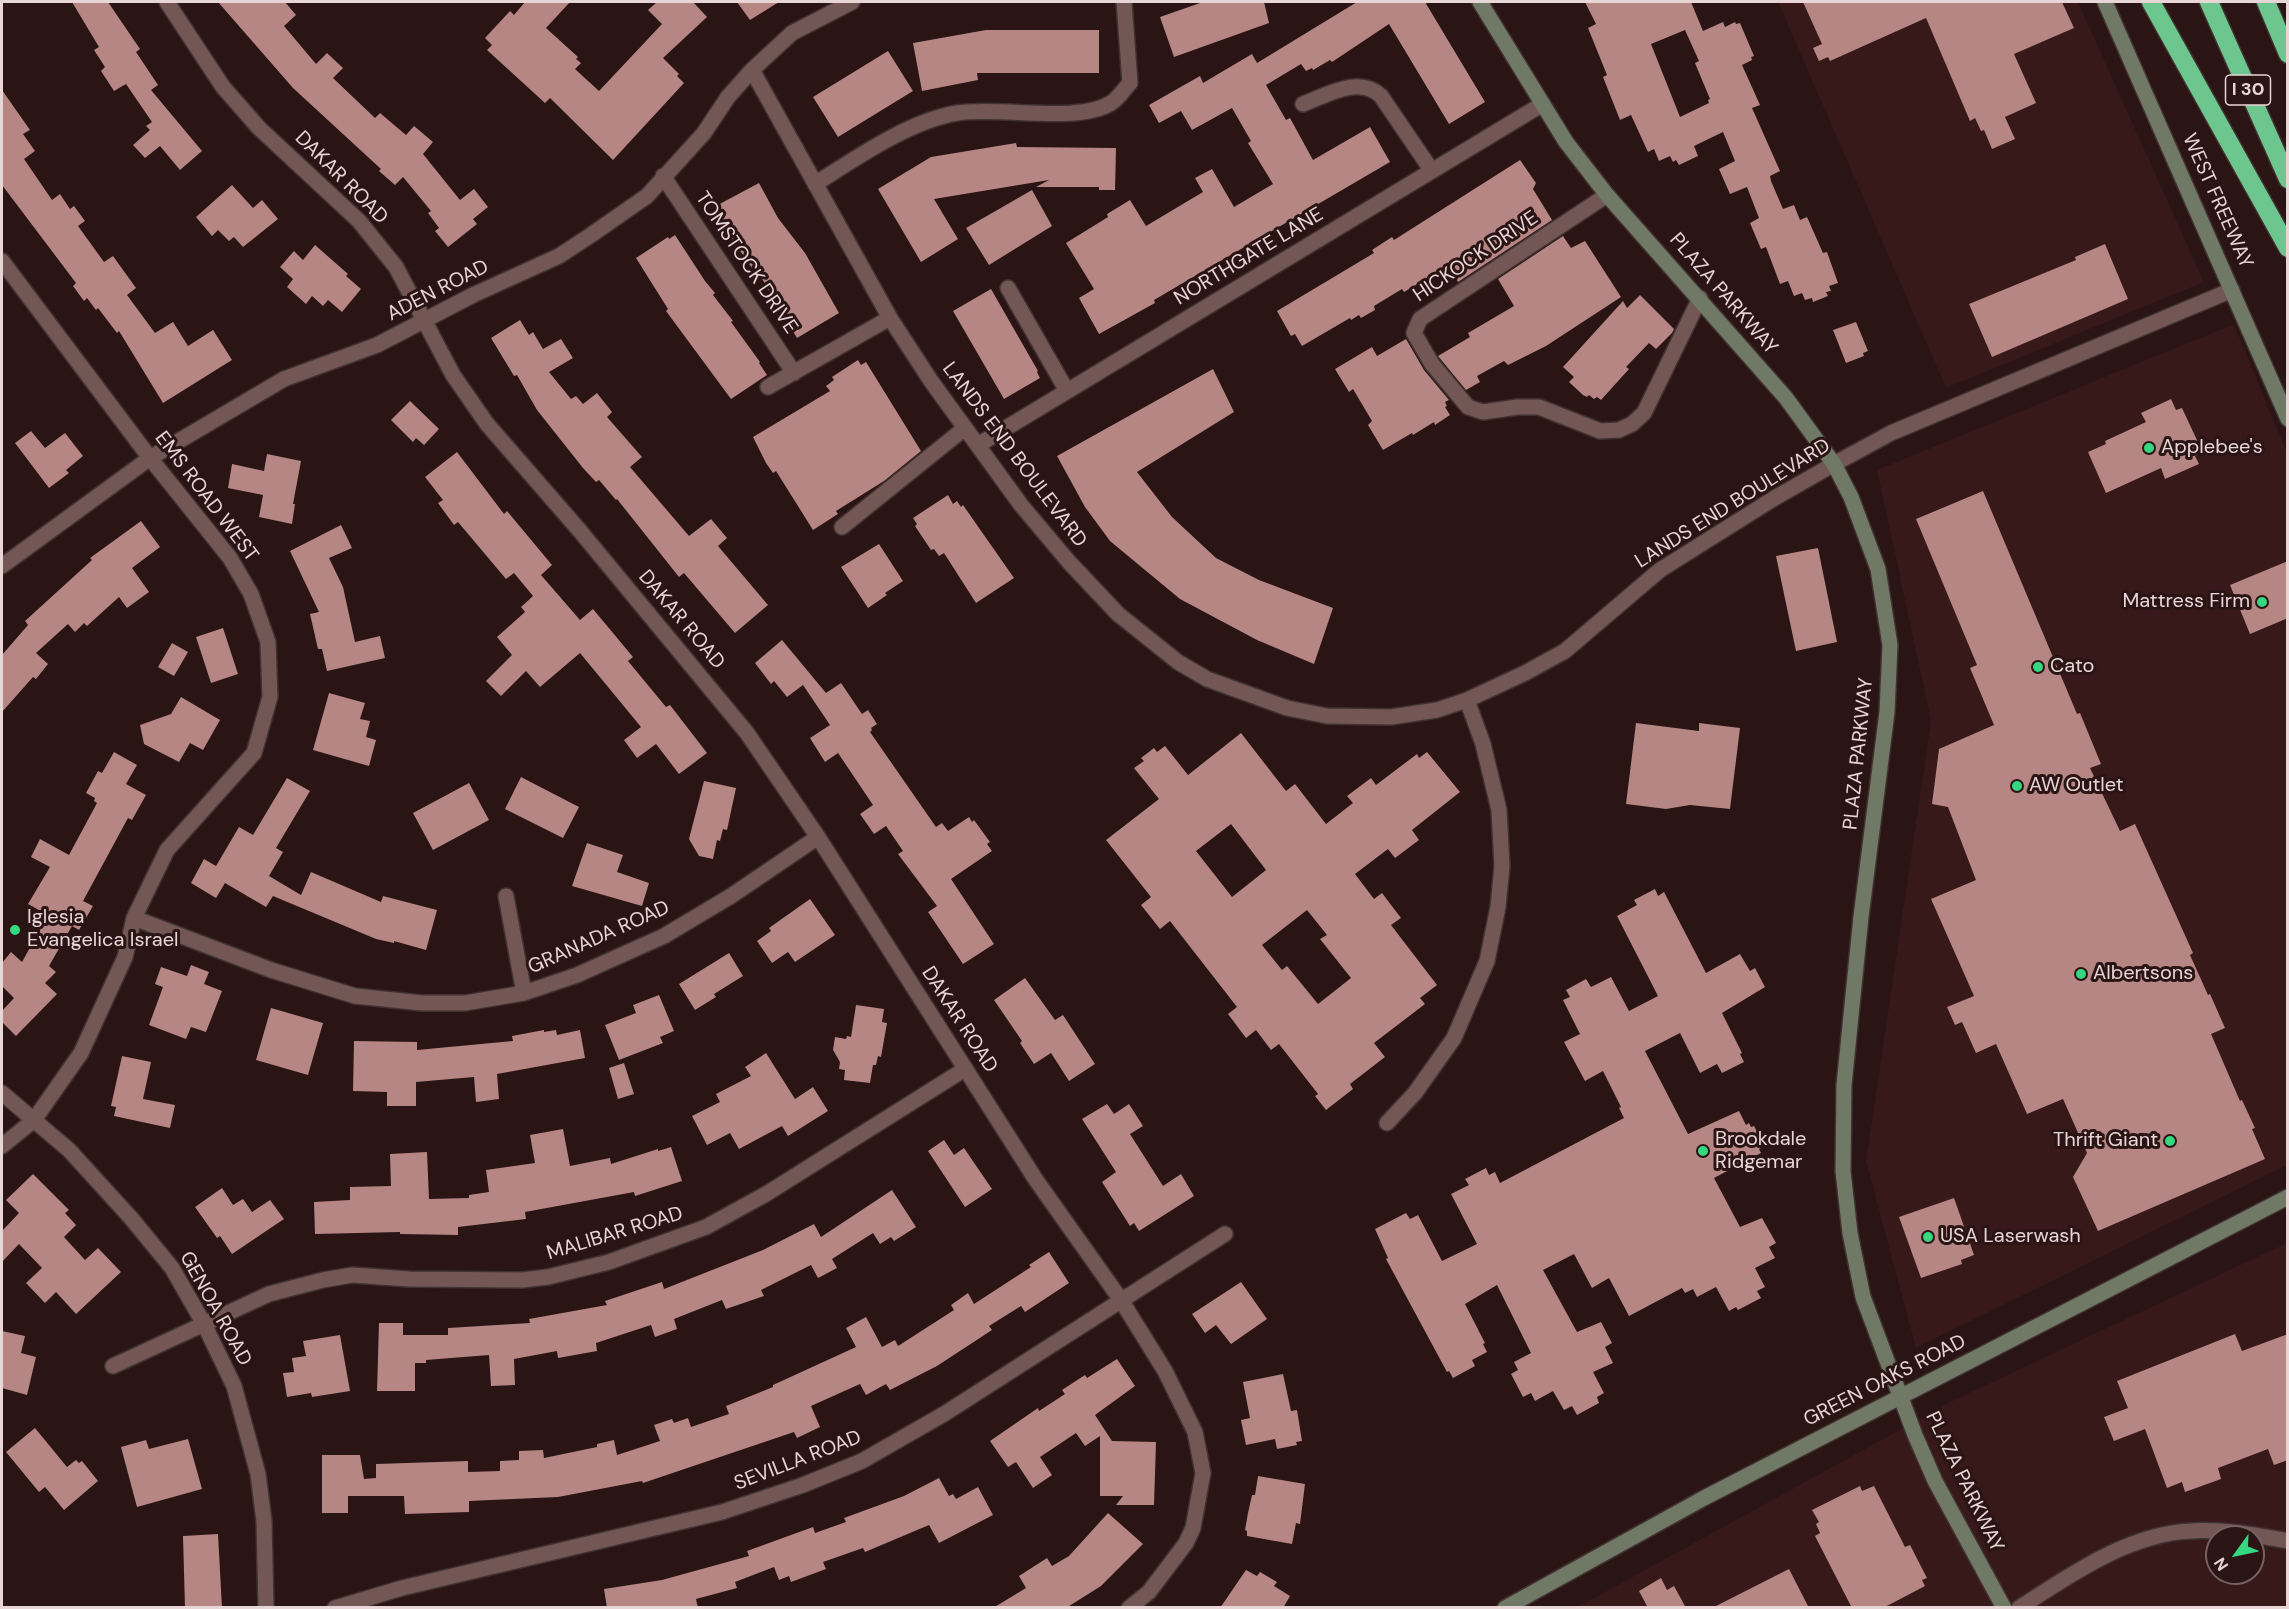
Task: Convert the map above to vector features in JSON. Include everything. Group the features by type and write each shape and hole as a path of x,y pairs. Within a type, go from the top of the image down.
{"highway":[{"path":"2151,2 2288,248"},
{"name":"I 30","path":"2209,2 2288,179"},
{"name":"I 30","path":"2266,2 2288,54"}],"street":[{"name":"DAKAR ROAD","path":"167,2 223,87 259,128 359,221 396,267 453,375 487,424 580,531 747,733 818,837 1036,1180 1121,1300 1166,1371 1195,1432 1203,1473 1193,1528 1186,1543 1149,1592 1129,1608"},
{"name":"ADEN ROAD","path":"2,566 150,458 284,379 377,345 558,256 647,196 663,176 673,170 704,133 728,97 752,70 792,33 852,2"},
{"path":"815,184 868,151 929,121 958,113 991,111 1082,113 1112,103 1130,83 1124,2"},
{"name":"PLAZA PARKWAY","path":"1480,2 1541,105 1566,142 1608,195 1786,398 1834,464 1851,497 1878,569 1890,645 1884,743 1861,917 1844,1085 1843,1171 1850,1233 1863,1297 1915,1435 1935,1480 2004,1608"},
{"name":"WEST FREEWAY","path":"2105,2 2288,419"},
{"name":"LANDS END BOULEVARD","path":"752,70 890,318 931,381 1021,505 1069,562 1118,614 1178,662 1207,679 1287,708 1327,716 1391,717 1437,710 1467,700 1525,673 1565,651 1660,570 1773,499 1834,464 1891,434 2232,291"},
{"path":"1303,104 1342,89 1362,85 1375,90 1432,171"},
{"name":"NORTHGATE LANE","path":"978,445 1541,105"},
{"name":"TOMSTOCK DRIVE","path":"663,176 794,373"},
{"name":"HICKOCK DRIVE","path":"1608,195 1420,319 1413,333 1432,364 1468,407 1483,412 1518,407 1539,407 1600,431 1619,430 1632,424 1644,413 1700,298"},
{"name":"EMS ROAD WEST","path":"2,261 150,458 230,558 251,594 268,642 270,697 254,753 167,850 134,918 125,957 81,1053 34,1120 2,1146"},
{"path":"1008,288 1067,391"},
{"path":"768,387 890,318"},
{"path":"842,527 965,428"},
{"path":"1387,1123 1415,1093 1454,1038 1487,961 1498,908 1502,866 1499,810 1483,744 1467,700"},
{"name":"GRANADA ROAD","path":"134,918 271,970 355,996 422,1004 514,997 577,975 664,936 731,896 818,837"},
{"path":"506,896 524,993"},
{"name":"MALIBAR ROAD","path":"113,1366 269,1294 324,1280 352,1275 409,1279 522,1280 548,1277 609,1262 706,1227 766,1194 965,1069"},
{"name":"GENOA ROAD","path":"2,1093 69,1150 131,1218 172,1268 204,1324 234,1386 258,1474 264,1521 266,1608"},
{"name":"GREEN OAKS ROAD","path":"1505,1608 1704,1498 2288,1197"},
{"name":"SEVILLA ROAD","path":"335,1608 402,1588 722,1512 803,1485 862,1461 944,1414 1225,1234"},
{"path":"2019,1608 2053,1586 2117,1551 2161,1537 2190,1531 2247,1533 2288,1541"}],"shaded area":[{"path":"1778,2 2078,2 2204,282 1946,388"},
{"path":"2234,324 2287,453 2287,1165 1916,1348 1866,1161 1931,721 1877,470"},
{"path":"2287,1243 2287,1607 1576,1608 1952,1401"}],"building":[{"path":"72,2 108,2 140,49 136,52 158,85 151,90 202,151 180,170 160,146 145,158 133,145 150,130 146,126 152,122 126,84 114,91 101,71 105,67 94,50 99,47"},
{"path":"218,2 285,2 296,15 284,26 316,64 327,53 343,68 333,78 375,118 380,113 406,135 414,126 433,142 423,154 460,200 474,189 488,207 473,219 477,224 448,247 435,231 439,228 428,213 431,211 403,177 395,185 379,171 381,169 293,88"},
{"path":"525,2 570,2 546,28 578,57 576,59 581,63 575,69 599,91 662,24 648,10 657,2 693,2 707,17 663,58 679,74 677,76 684,83 613,160 550,98 545,103 487,50 492,45 485,38 510,11 514,15"},
{"path":"737,2 779,2 750,20"},
{"path":"1203,2 1264,2 1269,23 1174,57 1160,17"},
{"path":"1357,2 1425,2 1485,102 1449,124 1389,24 1332,62 1330,60 1313,70 1312,68 1306,71 1301,64 1266,85 1286,120 1290,118 1313,160 1370,127 1390,162 1154,300 1155,303 1099,334 1079,298 1094,289 1066,243 1108,217 1107,214 1130,200 1146,226 1203,192 1195,178 1212,169 1234,207 1273,184 1248,143 1251,141 1232,108 1192,130 1181,111 1159,123 1149,105 1200,76 1203,83 1252,54 1257,63"},
{"path":"1585,2 1691,2 1703,31 1723,22 1725,27 1735,22 1740,23 1754,56 1751,57 1752,60 1742,65 1760,105 1752,108 1780,171 1770,176 1771,181 1783,209 1794,205 1800,220 1807,217 1823,253 1827,252 1838,283 1829,286 1831,291 1826,292 1828,296 1813,302 1812,298 1805,300 1802,293 1794,296 1788,281 1780,284 1766,247 1761,249 1750,223 1759,218 1747,187 1730,194 1719,169 1735,161 1723,132 1694,146 1698,156 1679,165 1676,160 1673,162 1670,156 1659,161 1654,149 1648,152 1631,115 1620,120 1603,77 1607,75 1588,28 1596,24","holes":["1685,30 1699,61 1695,63 1710,99 1709,103 1680,117 1651,44"]},
{"path":"1803,2 2062,2 2074,28 2014,54 2036,103 2005,117 2015,139 1992,149 1984,130 1981,131 1975,118 1970,121 1926,18 1830,61 1828,57 1819,61 1813,48 1822,44"},
{"path":"986,30 1099,30 1099,73 977,73 978,80 922,91 913,43"},
{"path":"888,51 913,91 838,137 813,97"},
{"path":"2,90 30,130 23,134 35,151 24,159 52,200 60,194 70,209 74,206 85,221 78,226 104,262 113,256 136,288 127,295 155,333 173,322 188,346 213,330 232,360 163,403 119,331 117,333 98,308 96,310 87,298 84,301 73,286 76,283 2,185"},
{"path":"1016,143 1017,147 1116,148 1115,190 1099,190 1099,187 1036,187 1049,180 934,199 958,239 921,262 878,189 931,157"},
{"path":"1520,160 1536,183 1533,189 1552,220 1458,282 1448,266 1404,292 1402,289 1374,306 1375,310 1361,318 1359,315 1351,320 1350,318 1302,346 1295,334 1291,336 1277,311 1374,253 1372,250 1392,237 1394,240"},
{"path":"759,183 778,218 805,253 839,313 797,338 761,277 759,278 731,238 714,207"},
{"path":"232,185 253,208 262,200 278,219 243,247 234,237 229,241 218,230 212,236 196,217"},
{"path":"1032,190 1052,226 989,265 966,228"},
{"path":"675,235 767,375 731,399 666,311 668,309 636,258 668,237 669,239"},
{"path":"1563,236 1571,248 1585,241 1621,297 1546,346 1508,365 1504,361 1477,376 1480,382 1466,390 1438,356 1470,337 1468,333 1514,306 1498,279"},
{"path":"2105,244 2128,299 1992,357 1969,304 2076,260 2075,257"},
{"path":"315,245 348,274 346,276 361,289 342,312 328,300 323,306 312,296 306,304 287,287 293,279 280,267 294,251 303,260"},
{"path":"991,289 1040,378 1004,399 953,311"},
{"path":"1640,295 1674,329 1672,333 1656,349 1649,343 1626,367 1629,369 1601,400 1597,397 1594,399 1589,395 1587,397 1583,395 1569,382 1574,377 1563,367 1623,301 1627,308"},
{"path":"520,320 529,335 533,332 543,349 561,339 573,358 549,372 571,399 576,396 583,404 597,393 612,412 607,417 642,457 630,467 689,536 711,519 727,538 718,546 768,605 735,633 684,573 679,577 617,499 599,480 596,482 583,468 537,410 517,375 514,376 491,338"},
{"path":"1856,322 1868,351 1863,353 1864,356 1846,363 1833,330"},
{"path":"1406,339 1424,370 1449,400 1445,402 1447,406 1445,407 1450,415 1435,425 1434,422 1383,450 1368,425 1372,421 1353,389 1349,392 1335,369 1372,347 1377,356"},
{"path":"858,360 861,365 866,362 921,451 884,481 836,511 838,514 813,530 776,471 773,473 766,463 753,437 830,391 826,386 834,380 832,377"},
{"path":"1213,369 1234,412 1137,472 1172,517 1216,558 1259,580 1333,608 1314,664 1257,640 1180,599 1110,541 1085,507 1057,456"},
{"name":"Applebee's","path":"2171,399 2176,410 2182,408 2203,453 2195,456 2199,464 2165,479 2161,468 2106,493 2088,452 2106,444 2105,441 2146,422 2141,413"},
{"path":"410,401 439,429 424,445 416,438 413,442 391,420"},
{"path":"31,431 45,448 65,433 83,456 66,470 69,473 49,488 15,443"},
{"path":"457,452 504,514 507,511 552,565 541,575 580,620 593,609 633,657 628,661 666,707 670,705 707,753 679,774 656,744 637,758 624,740 641,727 580,653 540,687 526,671 501,696 486,681 512,655 497,637 525,612 521,607 533,596 514,573 506,579 458,522 454,525 438,503 443,500 425,477"},
{"path":"267,454 301,461 293,504 295,504 292,524 259,517 263,495 228,488 232,464 264,471"},
{"path":"1983,491 2077,714 2080,713 2101,764 2090,768 2120,831 2135,824 2193,953 2190,955 2225,1028 2211,1034 2240,1101 2242,1100 2255,1128 2252,1129 2265,1159 2098,1231 2073,1177 2087,1153 2063,1099 2027,1114 1996,1044 1976,1053 1962,1022 1955,1025 1947,1007 1974,996 1931,899 1976,880 1948,807 1932,804 1939,749 1994,725 1970,668 1977,665 1916,519"},
{"path":"948,495 953,504 957,501 961,507 963,505 1014,578 976,603 944,553 939,556 934,549 931,550 915,526 917,524 913,518"},
{"path":"141,521 160,547 132,568 149,592 127,608 119,597 87,626 84,623 75,632 68,624 36,653 48,664 36,679 33,677 2,712 2,655 28,625 25,621 92,560 90,558"},
{"path":"341,525 352,548 329,558 343,587 355,642 380,636 385,658 327,671 322,649 318,649 310,614 319,612 290,551"},
{"path":"879,544 903,581 868,608 841,567"},
{"path":"1818,548 1837,642 1796,651 1776,556"},
{"name":"Mattress Firm","path":"2288,561 2288,618 2250,634 2230,585"},
{"path":"223,628 238,674 211,683 196,637"},
{"path":"782,640 826,693 841,683 862,714 868,710 877,724 871,728 870,732 936,827 942,823 948,831 969,817 972,822 974,820 990,842 987,844 992,851 951,879 994,944 963,964 928,912 937,906 898,854 903,851 886,826 874,834 860,814 873,805 838,753 825,762 810,738 830,725 803,685 787,697 774,681 771,684 755,663"},
{"path":"172,643 188,652 174,676 158,667"},
{"path":"329,693 365,703 360,719 370,721 366,737 376,740 369,766 313,750"},
{"path":"181,697 220,720 203,750 190,743 179,762 144,744 140,725 171,714"},
{"path":"1636,723 1699,731 1699,723 1740,728 1730,809 1690,805 1666,809 1626,804"},
{"path":"1241,733 1286,791 1295,784 1326,824 1353,803 1347,796 1371,778 1376,785 1417,754 1419,758 1427,752 1460,792 1412,830 1419,840 1395,858 1388,849 1355,874 1374,899 1382,893 1401,918 1391,925 1437,985 1420,998 1425,1004 1374,1043 1385,1057 1350,1084 1353,1089 1326,1110 1315,1096 1318,1094 1279,1044 1271,1050 1256,1030 1246,1038 1228,1014 1237,1007 1170,921 1160,929 1141,905 1151,897 1106,840 1159,799 1134,768 1144,761 1141,758 1154,748 1157,752 1165,746 1188,775","holes":["1231,824 1266,870 1232,897 1196,851","1307,910 1327,935 1320,939 1351,978 1318,1004 1287,966 1282,970 1262,945"]},
{"path":"114,752 137,765 126,784 146,795 132,820 128,818 83,901 93,906 79,930 72,926 49,966 56,972 45,983 57,994 16,1036 2,1022 2,1011 14,998 2,986 2,963 11,952 22,962 48,915 28,904 50,867 31,857 40,839 69,855 97,803 94,801 95,798 86,793 98,771 102,773"},
{"path":"521,777 579,807 563,838 505,809"},
{"path":"287,778 310,791 276,848 283,852 269,876 301,895 311,872 381,902 383,896 437,910 426,950 394,941 394,943 376,939 273,896 266,907 225,883 216,898 191,883 204,859 216,866 239,827 253,835"},
{"path":"704,781 736,788 727,830 723,829 720,841 717,840 713,859 699,856 689,839"},
{"path":"469,783 489,820 433,850 413,813"},
{"path":"587,843 623,855 617,872 649,883 642,906 572,886"},
{"name":"Brookdale Ridgemar","path":"1655,889 1658,896 1664,892 1706,973 1740,954 1750,971 1755,968 1765,987 1722,1013 1742,1053 1740,1054 1744,1062 1722,1073 1717,1064 1700,1073 1680,1033 1645,1051 1688,1134 1739,1111 1746,1125 1749,1123 1751,1127 1754,1126 1765,1146 1759,1149 1761,1153 1714,1178 1740,1227 1762,1218 1776,1243 1769,1247 1775,1258 1755,1268 1765,1287 1757,1291 1761,1298 1738,1310 1736,1307 1729,1311 1716,1287 1697,1297 1693,1289 1685,1293 1682,1288 1629,1316 1609,1278 1592,1288 1574,1254 1543,1270 1577,1332 1601,1322 1612,1343 1605,1347 1613,1363 1593,1372 1604,1393 1597,1397 1599,1403 1577,1415 1572,1406 1564,1410 1553,1391 1535,1401 1531,1393 1523,1397 1511,1374 1518,1370 1514,1362 1531,1353 1497,1285 1465,1304 1485,1343 1483,1344 1487,1352 1472,1360 1475,1366 1453,1378 1449,1371 1447,1372 1386,1259 1388,1258 1375,1229 1406,1213 1410,1219 1418,1215 1442,1261 1477,1244 1451,1194 1469,1185 1465,1179 1486,1168 1489,1175 1495,1172 1500,1183 1624,1118 1603,1071 1585,1081 1564,1042 1580,1034 1563,1000 1570,997 1566,990 1586,979 1591,987 1611,977 1629,1011 1658,996 1617,916 1637,905 1634,900"},
{"path":"810,899 835,935 795,962 788,952 772,963 757,941 771,931 769,928"},
{"path":"729,953 743,976 714,994 716,997 695,1010 679,984"},
{"path":"191,965 209,972 204,984 222,991 206,1032 191,1027 186,1039 149,1025 163,987 155,984 161,967 187,976"},
{"path":"1025,978 1055,1020 1063,1015 1095,1064 1069,1081 1051,1053 1034,1064 1020,1043 1022,1041 994,1000"},
{"path":"659,995 674,1031 660,1037 663,1043 619,1060 605,1025 636,1013 633,1005"},
{"path":"856,1005 884,1009 882,1022 887,1023 881,1057 878,1056 876,1065 873,1065 870,1083 844,1080 845,1070 839,1069 840,1062 833,1050 835,1037 846,1039 847,1036 851,1037"},
{"path":"271,1008 323,1023 308,1075 256,1060"},
{"path":"544,1030 544,1032 556,1030 557,1035 580,1030 585,1058 497,1074 499,1099 476,1102 474,1077 416,1082 416,1106 387,1106 387,1092 353,1091 354,1041 417,1042 417,1050 513,1041 512,1036"},
{"path":"766,1053 795,1099 813,1087 828,1111 788,1136 782,1126 739,1149 730,1133 707,1145 692,1116 720,1102 716,1094 751,1076 745,1067"},
{"path":"122,1056 151,1062 143,1099 175,1105 170,1128 114,1116 116,1107 111,1106"},
{"path":"624,1063 634,1094 618,1099 609,1068"},
{"path":"1107,1104 1114,1114 1129,1104 1143,1126 1130,1134 1163,1186 1181,1174 1194,1196 1139,1231 1134,1223 1130,1226 1102,1182 1116,1172 1082,1119"},
{"path":"563,1129 570,1166 610,1158 611,1164 671,1147 682,1181 635,1196 634,1192 525,1212 526,1219 458,1227 458,1235 400,1234 400,1232 315,1234 314,1202 350,1200 350,1187 391,1186 390,1154 427,1152 429,1199 469,1198 469,1195 489,1192 486,1170 535,1163 530,1135"},
{"path":"944,1140 954,1155 964,1148 992,1189 965,1207 928,1151"},
{"path":"33,1174 69,1210 65,1213 76,1225 64,1237 85,1260 98,1248 121,1272 76,1314 56,1292 45,1303 26,1283 42,1268 19,1244 2,1262 2,1231 19,1213 6,1200"},
{"path":"222,1188 233,1205 243,1199 252,1212 270,1200 284,1219 232,1254 220,1236 217,1238 195,1207"},
{"path":"892,1190 916,1227 894,1241 891,1237 880,1244 873,1233 832,1259 837,1268 818,1278 811,1265 761,1290 764,1296 726,1309 722,1300 674,1319 677,1329 655,1337 651,1325 596,1343 597,1351 558,1358 557,1351 514,1359 515,1385 491,1386 489,1355 426,1360 426,1363 415,1363 415,1391 377,1391 379,1323 403,1323 403,1335 448,1335 448,1328 530,1323 529,1319 607,1305 605,1301 662,1282 664,1289 763,1250 814,1224 821,1237"},
{"name":"USA Laserwash","path":"1954,1198 1974,1255 1961,1260 1962,1264 1921,1278 1899,1217"},
{"path":"1049,1252 1069,1283 1025,1312 1021,1306 989,1326 992,1330 937,1366 890,1390 886,1384 866,1395 860,1384 811,1406 820,1427 797,1438 794,1432 643,1483 642,1481 558,1497 469,1501 469,1512 405,1514 404,1496 348,1496 348,1513 322,1513 322,1455 360,1455 364,1479 376,1478 376,1464 468,1461 468,1472 500,1471 500,1461 519,1460 519,1451 543,1450 544,1458 597,1447 597,1444 614,1440 617,1455 660,1441 654,1425 672,1419 674,1423 688,1418 691,1427 729,1414 726,1406 773,1387 773,1385 856,1347 846,1328 866,1317 882,1347 895,1340 898,1346 954,1310 951,1305 968,1293 974,1304 1031,1267 1029,1265"},
{"path":"1241,1282 1267,1319 1231,1344 1216,1325 1205,1333 1192,1314"},
{"path":"2,1331 25,1336 21,1353 36,1357 27,1395 2,1388"},
{"path":"2235,1334 2242,1351 2288,1334 2288,1460 2274,1465 2268,1449 2218,1468 2221,1479 2185,1492 2182,1482 2167,1488 2145,1429 2114,1441 2104,1417 2128,1408 2117,1381"},
{"path":"340,1335 350,1391 312,1397 311,1393 287,1397 283,1373 294,1372 292,1358 306,1356 303,1341"},
{"path":"1117,1359 1135,1386 1095,1415 1112,1441 1156,1442 1154,1505 1116,1505 1123,1496 1100,1496 1100,1436 1085,1446 1076,1433 1040,1457 1052,1475 1033,1488 1016,1462 1008,1467 990,1441 1038,1408 1039,1411 1065,1394 1062,1390 1085,1375 1087,1378"},
{"path":"1283,1374 1291,1411 1297,1410 1302,1441 1296,1442 1297,1445 1277,1449 1275,1439 1246,1445 1241,1420 1250,1418 1243,1382"},
{"path":"35,1428 67,1467 76,1460 79,1463 82,1461 98,1481 64,1510 45,1487 39,1492 6,1452"},
{"path":"188,1439 202,1489 137,1507 121,1447 146,1440 149,1449"},
{"path":"1258,1476 1305,1484 1300,1524 1296,1523 1292,1544 1247,1536 1245,1530 1248,1513 1252,1495 1255,1495"},
{"path":"939,1478 949,1496 953,1494 956,1499 978,1487 993,1515 939,1543 929,1525 865,1552 863,1548 823,1562 826,1569 791,1582 789,1576 779,1580 774,1567 735,1582 737,1588 696,1599 698,1608 607,1608 604,1589 662,1580 749,1556 747,1551 813,1527 815,1533 846,1522 844,1518 904,1496"},
{"path":"1860,1486 1862,1491 1874,1486 1905,1547 1910,1545 1927,1578 1922,1580 1925,1586 1883,1608 1852,1608 1815,1536 1820,1533 1816,1524 1819,1522 1812,1510"},
{"path":"1108,1513 1143,1544 1101,1586 1066,1608 993,1608 1026,1588 1019,1576 1047,1558 1052,1566 1069,1556"},
{"path":"218,1534 222,1608 185,1608 183,1536"},
{"path":"1789,1569 1809,1608 1712,1608"},
{"path":"1246,1570 1257,1576 1260,1572 1277,1582 1274,1586 1290,1596 1283,1608 1220,1608"},
{"path":"1661,1578 1667,1590 1674,1586 1686,1608 1648,1608 1639,1591"}],"place":[{"name":"Applebee's","path":"2149,448"},
{"name":"Mattress Firm","path":"2262,602"},
{"name":"Cato","path":"2038,667"},
{"name":"AW Outlet","path":"2017,786"},
{"name":"Iglesia Evangelica Israel","path":"15,930"},
{"name":"Albertsons","path":"2081,974"},
{"name":"Thrift Giant","path":"2170,1141"},
{"name":"Brookdale Ridgemar","path":"1703,1151"},
{"name":"USA Laserwash","path":"1928,1237"}]}
